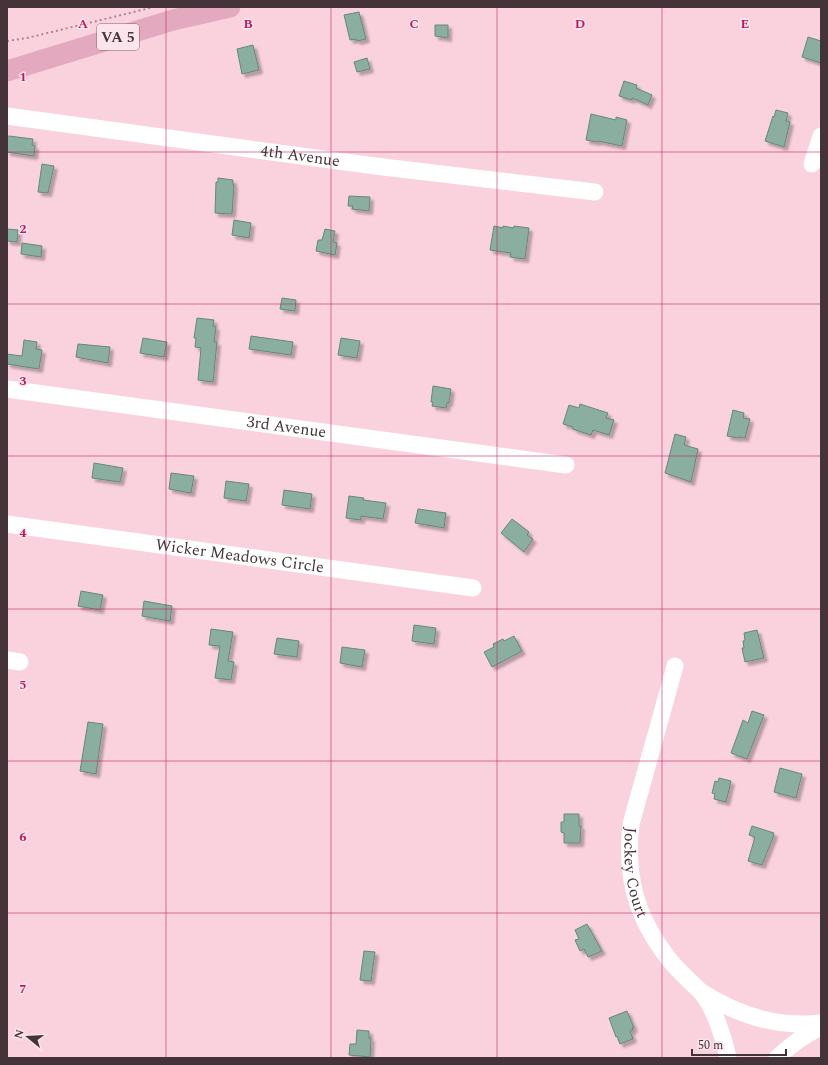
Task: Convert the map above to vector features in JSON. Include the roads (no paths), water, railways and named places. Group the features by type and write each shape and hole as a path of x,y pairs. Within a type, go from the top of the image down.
{"main road":[{"name":"VA 5","path":"7,71 173,20 230,7"}],"street":[{"name":"4th Avenue","path":"7,116 375,166 595,192"},
{"path":"812,164 821,136"},
{"name":"3rd Avenue","path":"7,389 566,465"},
{"name":"Wicker Meadows Circle","path":"7,524 473,588"},
{"name":"Jockey Court","path":"675,666 633,818 629,845 630,870 634,895 654,940 669,959 701,992 714,1014 721,1031 728,1058"},
{"path":"701,992 731,1009 759,1018 787,1023 821,1023"},
{"path":"777,1058 806,1035 821,1026"}]}
